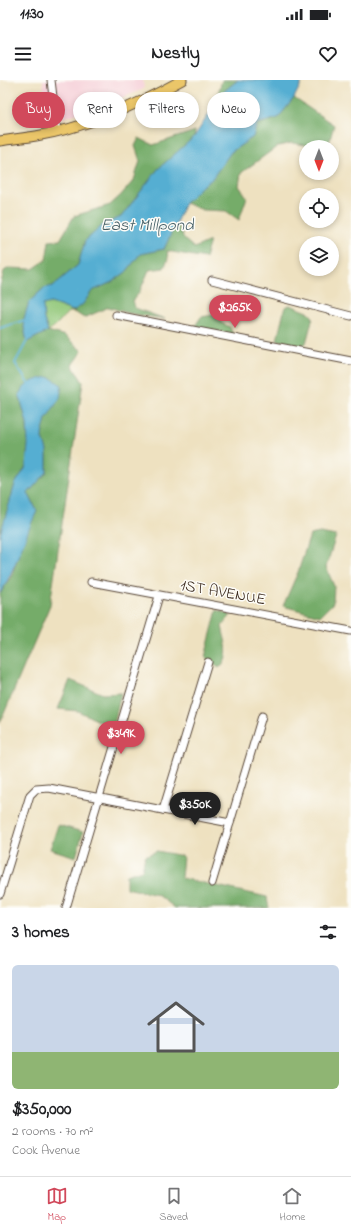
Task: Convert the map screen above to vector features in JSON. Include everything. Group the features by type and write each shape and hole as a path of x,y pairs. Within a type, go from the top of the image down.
{"main road":[{"path":"0,141 57,131 136,104 182,80"}],"street":[{"path":"51,80 57,131"},
{"path":"212,280 351,316"},
{"path":"116,315 351,362"},
{"name":"1ST AVENUE","path":"91,582 351,631"},
{"path":"66,908 160,596"},
{"path":"163,810 208,662"},
{"path":"212,883 262,716"},
{"path":"0,894 30,795 36,789 49,788 230,823"}],"shaded area":[{"path":"43,80 143,80 144,89 127,96 127,92 73,92 73,115 65,117 65,92 44,92"}],"green space":[{"path":"222,80 238,80 223,92 218,92"},
{"path":"294,98 334,125 330,140 299,140 299,144 292,143 278,146 241,173 239,186 247,197 239,220 226,211 203,210 185,203 202,186 211,180 231,152 253,137 256,128 260,128 260,123 278,118"},
{"path":"195,131 194,137 158,169 121,217 103,225 85,241 78,265 53,286 44,288 29,302 23,322 27,342 48,331 65,336 82,351 72,365 83,382 50,605 0,723 0,594 12,575 24,538 37,511 28,493 47,472 47,451 42,435 46,419 50,411 19,394 27,423 28,445 26,467 15,484 0,535 0,287 4,271 9,268 33,269 46,260 49,241 60,240 74,216 110,205 121,195 134,180 140,161 135,146 139,138 153,145"},
{"path":"176,223 185,240 194,248 210,241 205,258 167,251 168,259 164,268 149,270 139,293 133,300 135,308 165,319 128,313 109,307 84,318 73,311 83,304 92,291 112,282 126,272 140,254 164,249"},
{"path":"51,303 77,313 68,312 48,331 42,305"},
{"path":"290,305 308,312 313,317 306,343 302,346 277,340 285,307"},
{"path":"213,315 223,324 230,327 233,335 195,326 201,317"},
{"path":"320,533 336,536 326,567 334,586 333,603 320,616 283,606 298,572 310,535"},
{"path":"217,610 231,615 222,626 226,643 226,654 223,663 219,668 205,657"},
{"path":"70,680 103,694 121,693 113,728 78,711 58,709"},
{"path":"58,825 83,832 76,857 50,849"},
{"path":"157,851 183,856 181,878 267,897 269,908 175,908 158,895 126,888 126,875 142,870 145,856"}],"water":[{"name":"East Millpond","path":"238,80 303,80 294,98 278,118 260,123 260,92 223,92"},
{"name":"East Millpond","path":"207,117 207,128 256,128 253,137 231,152 211,180 202,186 185,203 164,249 140,254 126,272 112,282 92,291 83,304 73,311 51,303 43,305 44,319 48,331 27,342 23,322 29,302 44,288 53,286 78,265 85,241 103,225 121,217 158,169 194,137"},
{"path":"49,377 62,385 60,398 46,419 42,435 47,451 47,472 28,493 37,511 11,574 0,594 0,535 15,484 26,467 28,445 27,423 19,394 32,382"}],"waterway":[{"path":"0,328 25,320"},
{"path":"27,341 15,363 29,385"}]}
